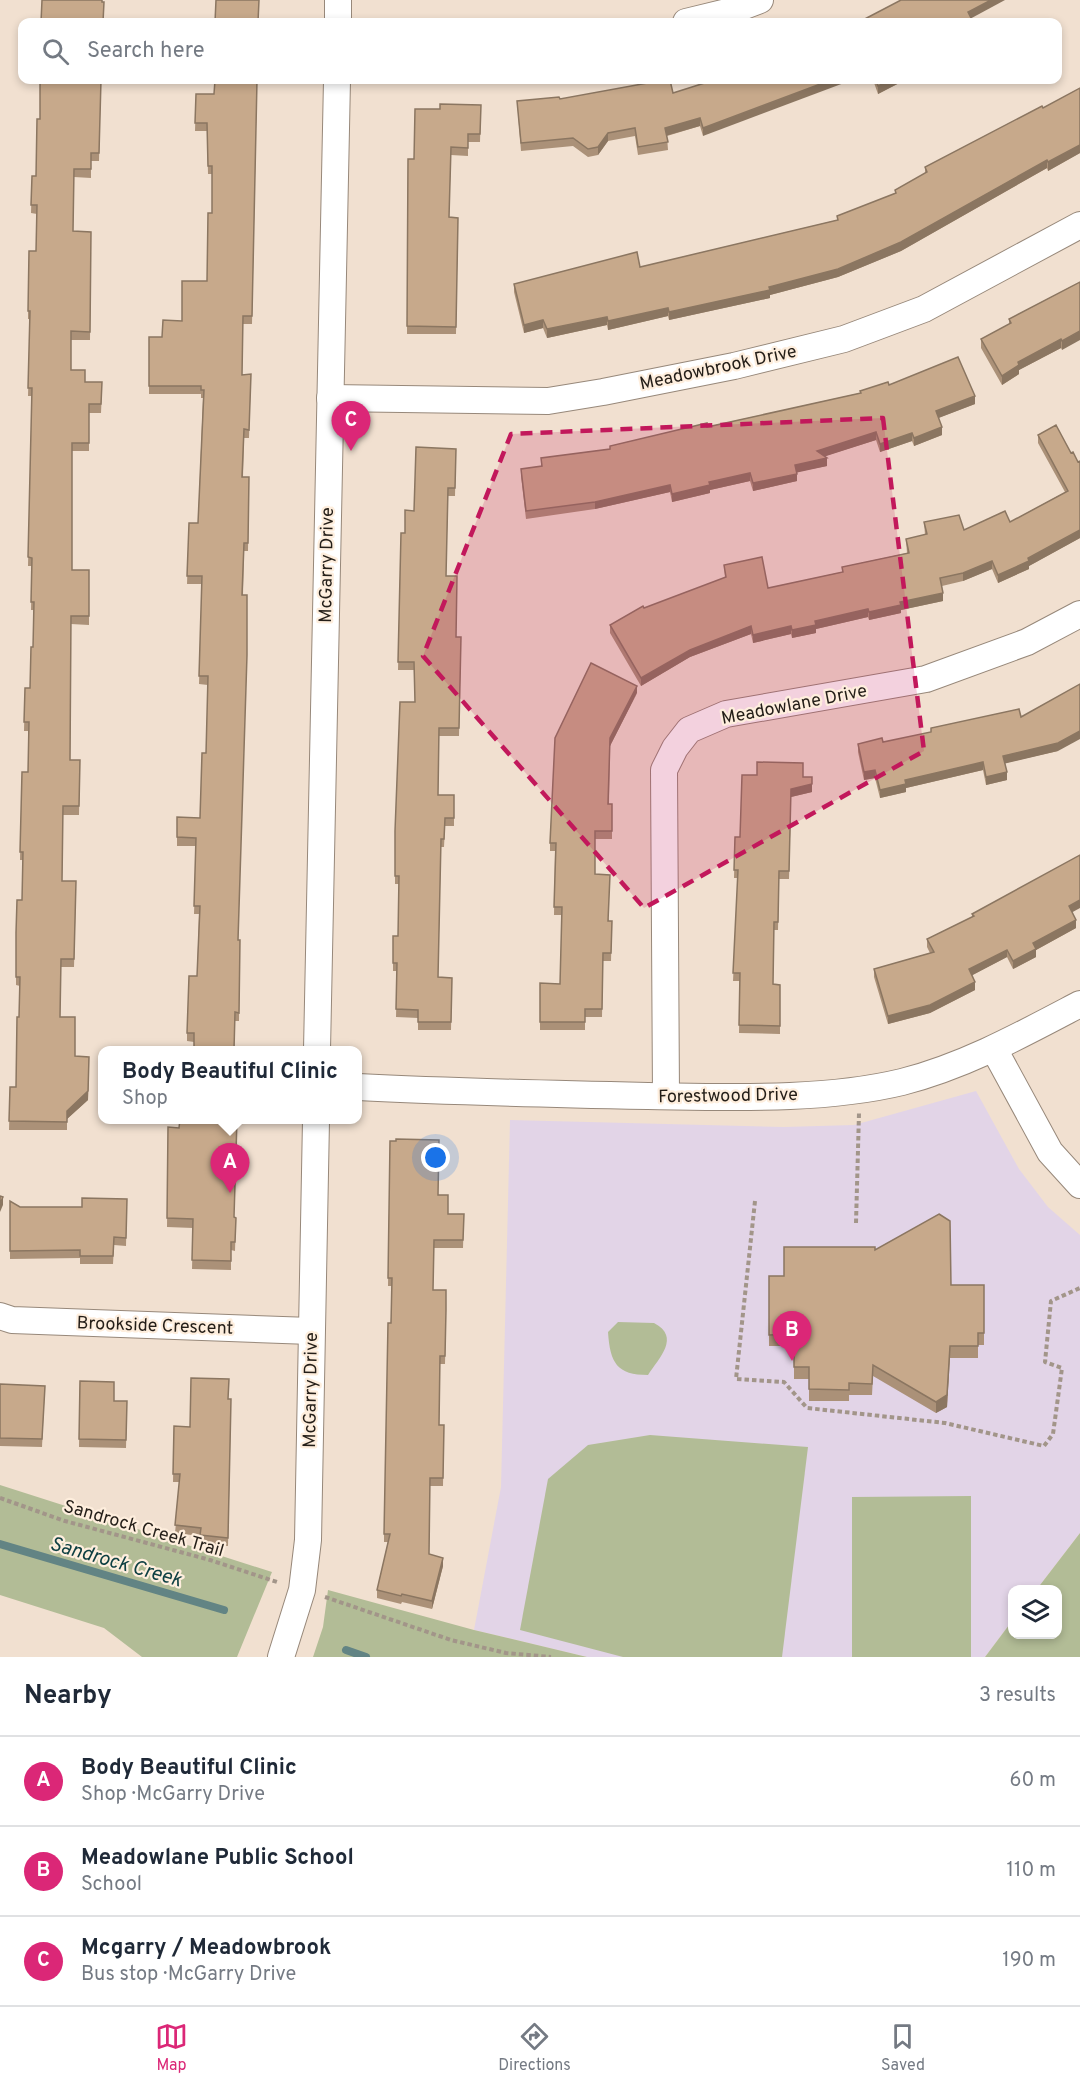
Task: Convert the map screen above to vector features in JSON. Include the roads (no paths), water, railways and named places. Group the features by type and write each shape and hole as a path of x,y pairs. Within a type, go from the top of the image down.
{"street":[{"path":"338,0 338,18"},
{"path":"702,18 731,11 760,0"},
{"name":"McGarry Drive","path":"317,1046 337,84"},
{"name":"Meadowbrook Drive","path":"330,398 548,401 734,366 844,339 924,309 1080,225"},
{"name":"Meadowlane Drive","path":"666,1096 664,770 675,748 688,730 726,714 926,679 1027,642 1080,614"},
{"name":"Forestwood Drive","path":"362,1087 755,1097 860,1090 902,1082 994,1049 1080,1004"},
{"path":"994,1049 1050,1152 1080,1185"},
{"name":"McGarry Drive","path":"281,1657 302,1590 308,1540 310,1331 316,1124"},
{"name":"Brookside Crescent","path":"0,1316 12,1320 310,1331"}],"waterway":[{"name":"Sandrock Creek","path":"0,1544 224,1610"},
{"name":"Sandrock Creek","path":"346,1650 366,1657"}],"place":[{"name":"Mcgarry / Meadowbrook","path":"351,451"},
{"name":"Body Beautiful Clinic","path":"230,1193"},
{"name":"Meadowlane Public School","path":"792,1361"}]}
